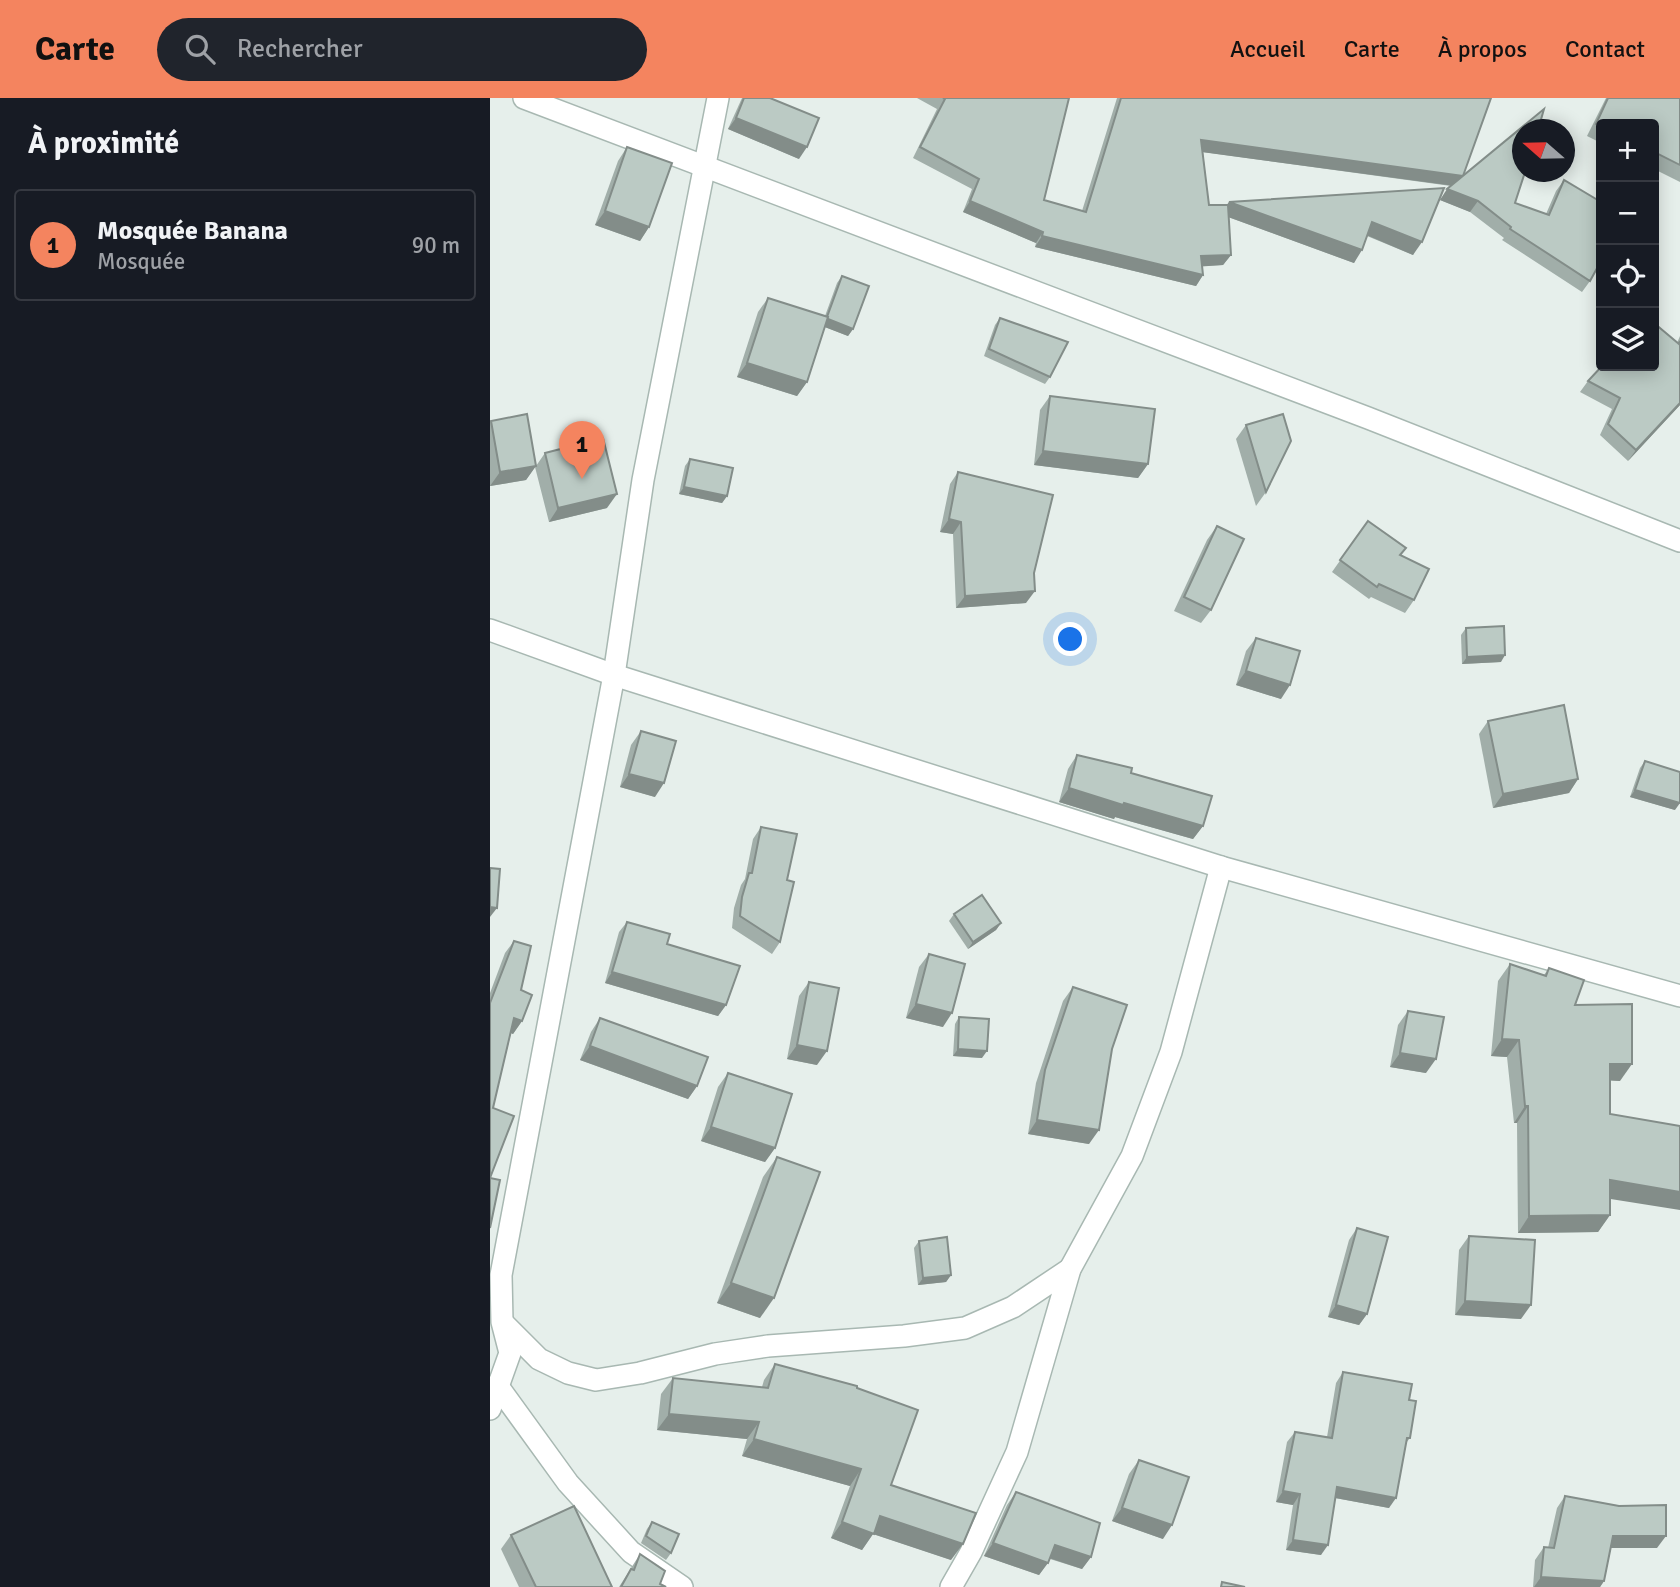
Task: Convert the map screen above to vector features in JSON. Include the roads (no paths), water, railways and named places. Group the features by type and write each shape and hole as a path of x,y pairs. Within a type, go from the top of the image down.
{"street":[{"path":"524,98 1292,389 1680,541"},
{"path":"490,1409 510,1353 502,1322 501,1275 614,675 643,480 718,98"},
{"path":"490,630 614,675 1221,867 1680,996"},
{"path":"951,1587 971,1552 1017,1452 1070,1269 1132,1156 1157,1091 1171,1052 1221,867"},
{"path":"502,1322 539,1359 568,1373 596,1380 640,1373 715,1354 768,1346 904,1336 965,1328 1013,1307 1070,1269"},
{"path":"497,1385 568,1483 631,1552 682,1587"}],"place":[{"name":"Mosquée Banana","path":"582,479"}]}
